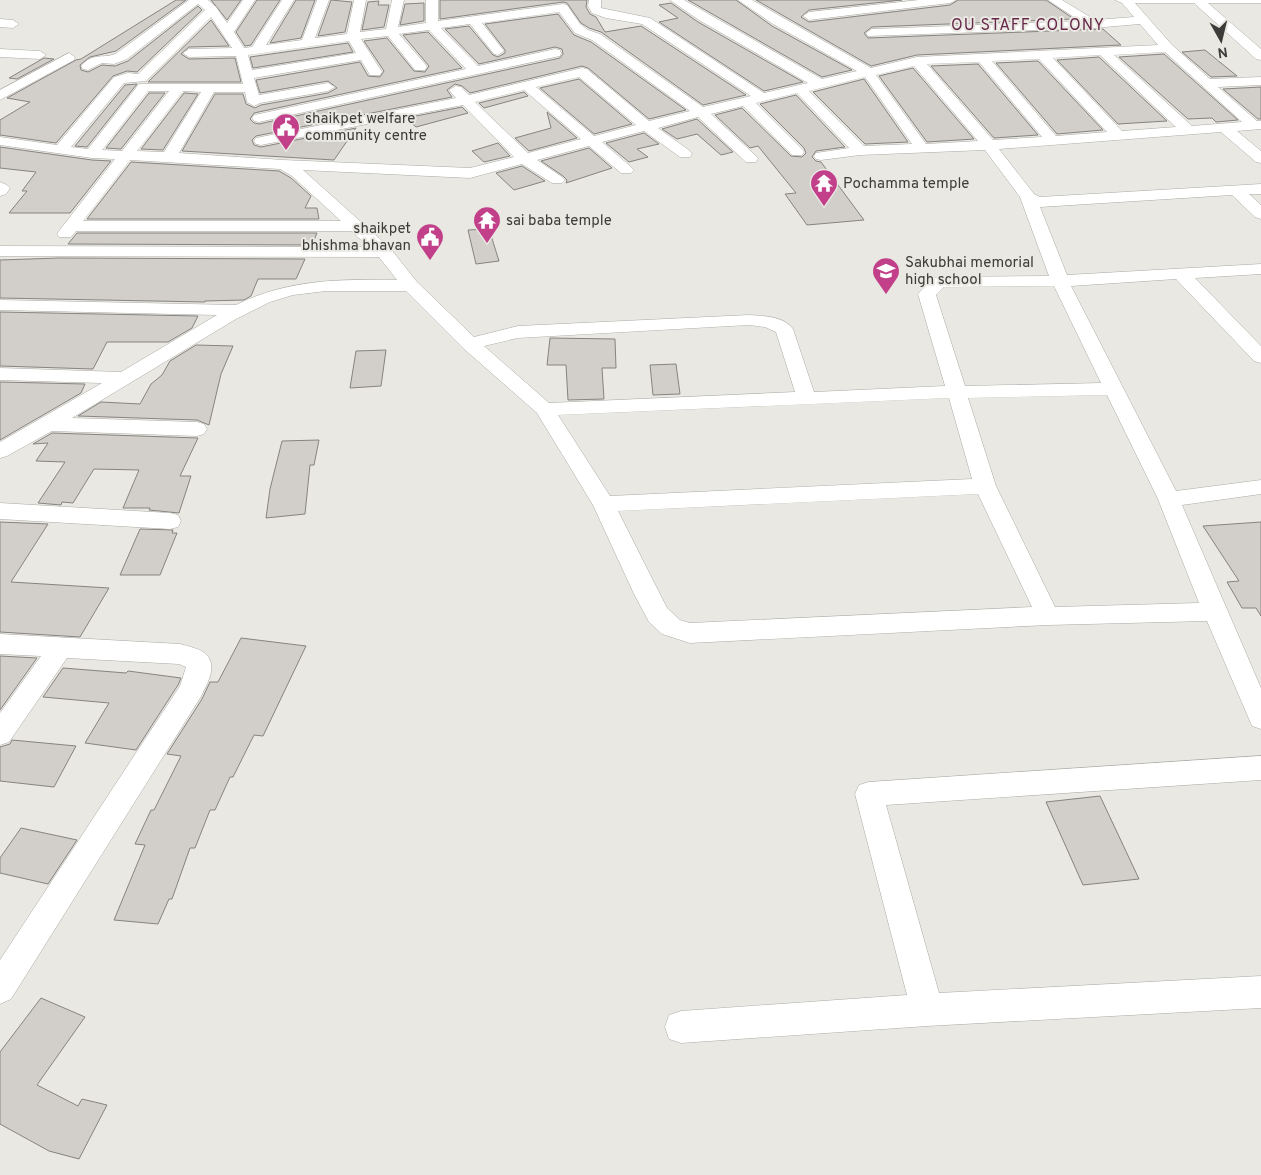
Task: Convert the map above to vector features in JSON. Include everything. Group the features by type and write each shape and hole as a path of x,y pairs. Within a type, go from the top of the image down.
{"street":[{"path":"88,66 99,59 114,60 122,56 196,0"},
{"path":"200,0 214,15 241,52 259,118 262,163"},
{"path":"227,34 249,0"},
{"path":"256,50 288,0"},
{"path":"307,43 322,0"},
{"path":"360,0 353,37 375,72"},
{"path":"391,32 398,0"},
{"path":"432,0 432,26 475,71"},
{"path":"595,0 594,6 596,10 606,14 646,21 763,98"},
{"path":"676,0 820,84"},
{"path":"744,0 777,21 868,72 921,147"},
{"path":"809,16 876,4 950,0"},
{"path":"1054,0 1093,24"},
{"path":"1123,1 1261,0"},
{"path":"1123,1 1144,20 1168,48 1205,84 1257,125"},
{"path":"1198,1 1261,56"},
{"path":"876,4 874,39 1144,20"},
{"path":"189,53 241,52 563,8 574,27 583,34 596,37 701,112 751,159"},
{"path":"52,252 127,156 214,15"},
{"path":"60,150 119,80 128,77 141,78 214,15"},
{"path":"473,20 498,51"},
{"path":"0,23 13,24"},
{"path":"391,32 420,67"},
{"path":"0,141 92,154 470,174 701,112 916,61 1168,48"},
{"path":"1103,51 1188,130"},
{"path":"0,53 40,55"},
{"path":"259,118 554,53"},
{"path":"1042,54 1118,135"},
{"path":"250,87 365,55"},
{"path":"0,96 69,57"},
{"path":"982,57 1052,140"},
{"path":"916,61 989,145 1028,197 1060,282 1169,499 1261,718"},
{"path":"260,141 466,100 582,72 647,126 685,154"},
{"path":"92,154 144,87 175,78 210,87 337,85"},
{"path":"445,78 524,159 557,180"},
{"path":"0,79 25,82"},
{"path":"1205,84 1261,81"},
{"path":"527,86 626,170"},
{"path":"169,157 210,87"},
{"path":"800,89 860,151"},
{"path":"747,102 797,152"},
{"path":"821,156 860,151 989,145 1257,125"},
{"path":"1223,127 1261,159"},
{"path":"283,165 297,173 384,252 411,286 470,344 544,409 604,504 646,594 658,614 671,627 690,633 1048,616 1215,612"},
{"path":"0,187 2,188 0,191"},
{"path":"1028,197 1037,202 1049,202 1261,189"},
{"path":"1236,191 1261,214"},
{"path":"72,226 355,226"},
{"path":"0,251 384,252"},
{"path":"1048,616 985,486 926,294 939,282 1060,282 1261,269"},
{"path":"1181,274 1261,357"},
{"path":"0,451 50,424 240,310 276,294 305,288 344,285 411,286"},
{"path":"0,305 240,310"},
{"path":"470,344 518,332 739,321 769,322 784,329 807,399"},
{"path":"0,374 124,378"},
{"path":"544,409 956,392 1113,389"},
{"path":"50,424 197,429"},
{"path":"604,504 985,486"},
{"path":"1169,499 1261,487"},
{"path":"0,511 170,520"},
{"path":"0,644 180,654 194,659 199,665 198,674 184,702 0,988"},
{"path":"0,734 61,647"},
{"path":"927,1010 869,794 1261,768"},
{"path":"681,1027 927,1010 1261,992"}],"building":[{"path":"176,0 186,0 116,51 90,57 80,65 81,70 88,72 102,65 115,66 128,61 198,6 202,10 137,72 127,71 113,76 56,143 0,135 0,120 30,102 7,98 81,59"},
{"path":"211,0 241,0 227,20"},
{"path":"257,0 280,0 251,45 245,46 236,32"},
{"path":"296,0 315,0 301,38 270,43"},
{"path":"331,0 352,2 345,32 318,36"},
{"path":"440,0 587,0 586,7 590,14 596,17 605,32 641,26 746,95 703,105 601,32 581,23 567,3 440,19"},
{"path":"688,0 736,0 772,26 852,70 822,77"},
{"path":"756,0 902,0 809,10 801,17 809,22 950,5 958,0 1046,0 1074,19 872,27 864,33 868,38 1103,29 1121,45 917,55 871,66"},
{"path":"379,1 378,5 389,5 384,27 362,30 368,2"},
{"path":"424,3 424,21 400,25 405,4"},
{"path":"671,3 698,22 803,82 764,91 659,22 678,18 659,5"},
{"path":"558,14 574,35 591,42 686,110 649,119 588,68 582,66 470,93 462,86 455,84 447,90 452,97 256,136 252,140 254,145 261,147 356,128 334,160 182,151 215,94 243,94 246,104 255,108 261,105 328,93 337,88 328,81 260,93 256,80 360,62 368,76 380,77 384,71 364,41 387,38 414,71 425,72 429,66 403,35 428,32 462,68 254,113 250,119 254,123 259,124 560,58 563,54 562,49 555,47 479,64 445,29 469,26 493,55 498,57 505,53 505,50 485,24"},
{"path":"211,20 229,46 189,47 181,54 189,59 235,58 241,82 148,82"},
{"path":"348,43 353,52 253,68 250,57"},
{"path":"1205,50 1237,76 1211,77 1182,52"},
{"path":"1164,54 1238,120 1216,122 1212,118 1188,119 1119,57"},
{"path":"1099,57 1167,121 1118,124 1057,60"},
{"path":"44,58 54,59 17,79 9,78"},
{"path":"1038,61 1103,130 1057,134 996,63"},
{"path":"978,64 1038,135 994,138 931,66"},
{"path":"913,68 974,139 927,142 879,76"},
{"path":"579,79 632,124 594,134 540,88"},
{"path":"864,79 908,142 865,144 813,92"},
{"path":"137,84 87,147 75,146 125,85"},
{"path":"1261,87 1261,119 1258,119 1223,89"},
{"path":"524,92 528,96 484,108 479,103"},
{"path":"149,93 165,93 121,149 106,148"},
{"path":"184,93 198,94 163,150 141,149"},
{"path":"796,95 845,147 816,151 812,157 816,161 821,162 864,220 807,225 785,194 796,193 758,146 750,148 715,115 742,108 791,156 802,157 806,153 804,148 760,104"},
{"path":"462,107 468,113 416,127 406,118"},
{"path":"547,112 577,138 529,151 515,138 551,128"},
{"path":"697,119 733,152 721,155 697,134 677,139 662,129"},
{"path":"644,133 659,144 637,149 648,157 629,162 606,143"},
{"path":"498,143 510,156 484,162 472,151"},
{"path":"0,147 111,161 70,213 9,213 27,191 22,191 36,172 0,168"},
{"path":"589,148 612,168 566,183 567,180 563,176 541,161"},
{"path":"131,162 279,171 291,178 311,196 305,208 317,208 319,219 87,219"},
{"path":"522,166 545,181 514,190 496,173"},
{"path":"489,229 499,261 476,264 468,230"},
{"path":"77,233 317,233 312,245 68,244"},
{"path":"59,258 305,259 296,279 258,279 251,296 244,300 205,302 0,298 0,260"},
{"path":"0,312 198,316 192,328 168,342 107,342 93,369 0,366"},
{"path":"550,338 615,339 616,368 602,368 604,399 568,400 566,365 547,365"},
{"path":"196,345 233,346 221,374 209,425 197,420 78,416 101,402 140,404 151,384 162,375 170,361"},
{"path":"386,350 381,386 350,388 356,351"},
{"path":"676,364 680,394 653,395 650,365"},
{"path":"0,382 85,384 81,393 0,440"},
{"path":"52,433 198,438 180,476 191,476 179,513 149,510 150,508 123,508 139,470 94,469 73,503 62,502 61,505 38,503 65,462 36,461 48,443 33,444"},
{"path":"319,440 314,465 310,465 305,514 266,518 270,489 282,441"},
{"path":"0,522 48,524 11,582 109,588 80,637 0,632"},
{"path":"1261,522 1261,616 1256,608 1242,608 1227,582 1239,581 1203,526"},
{"path":"140,529 173,530 172,533 177,533 160,575 120,575"},
{"path":"241,638 306,646 263,736 254,735 233,777 230,777 215,810 210,810 195,848 190,848 172,899 169,899 158,924 114,920 145,845 135,844 151,810 154,810 181,756 167,754 202,699 210,682 218,682"},
{"path":"0,656 37,658 0,710"},
{"path":"63,668 126,673 128,671 181,678 136,750 85,743 109,703 43,697"},
{"path":"12,740 76,746 54,787 0,781 0,747 10,744"},
{"path":"1100,796 1139,879 1083,885 1046,802"},
{"path":"21,828 77,840 48,884 0,873 0,858"},
{"path":"41,998 85,1017 37,1085 78,1106 82,1099 107,1105 79,1159 49,1151 0,1124 0,1052"}],"place":[{"name":"shaikpet welfare community centre","path":"286,151"},
{"name":"Pochamma temple","path":"824,207"},
{"name":"sai baba temple","path":"487,244"},
{"name":"shaikpet bhishma bhavan","path":"430,261"},
{"name":"Sakubhai memorial high school","path":"886,295"}],"district":[{"name":"OU STAFF COLONY","path":"1028,24"}]}
